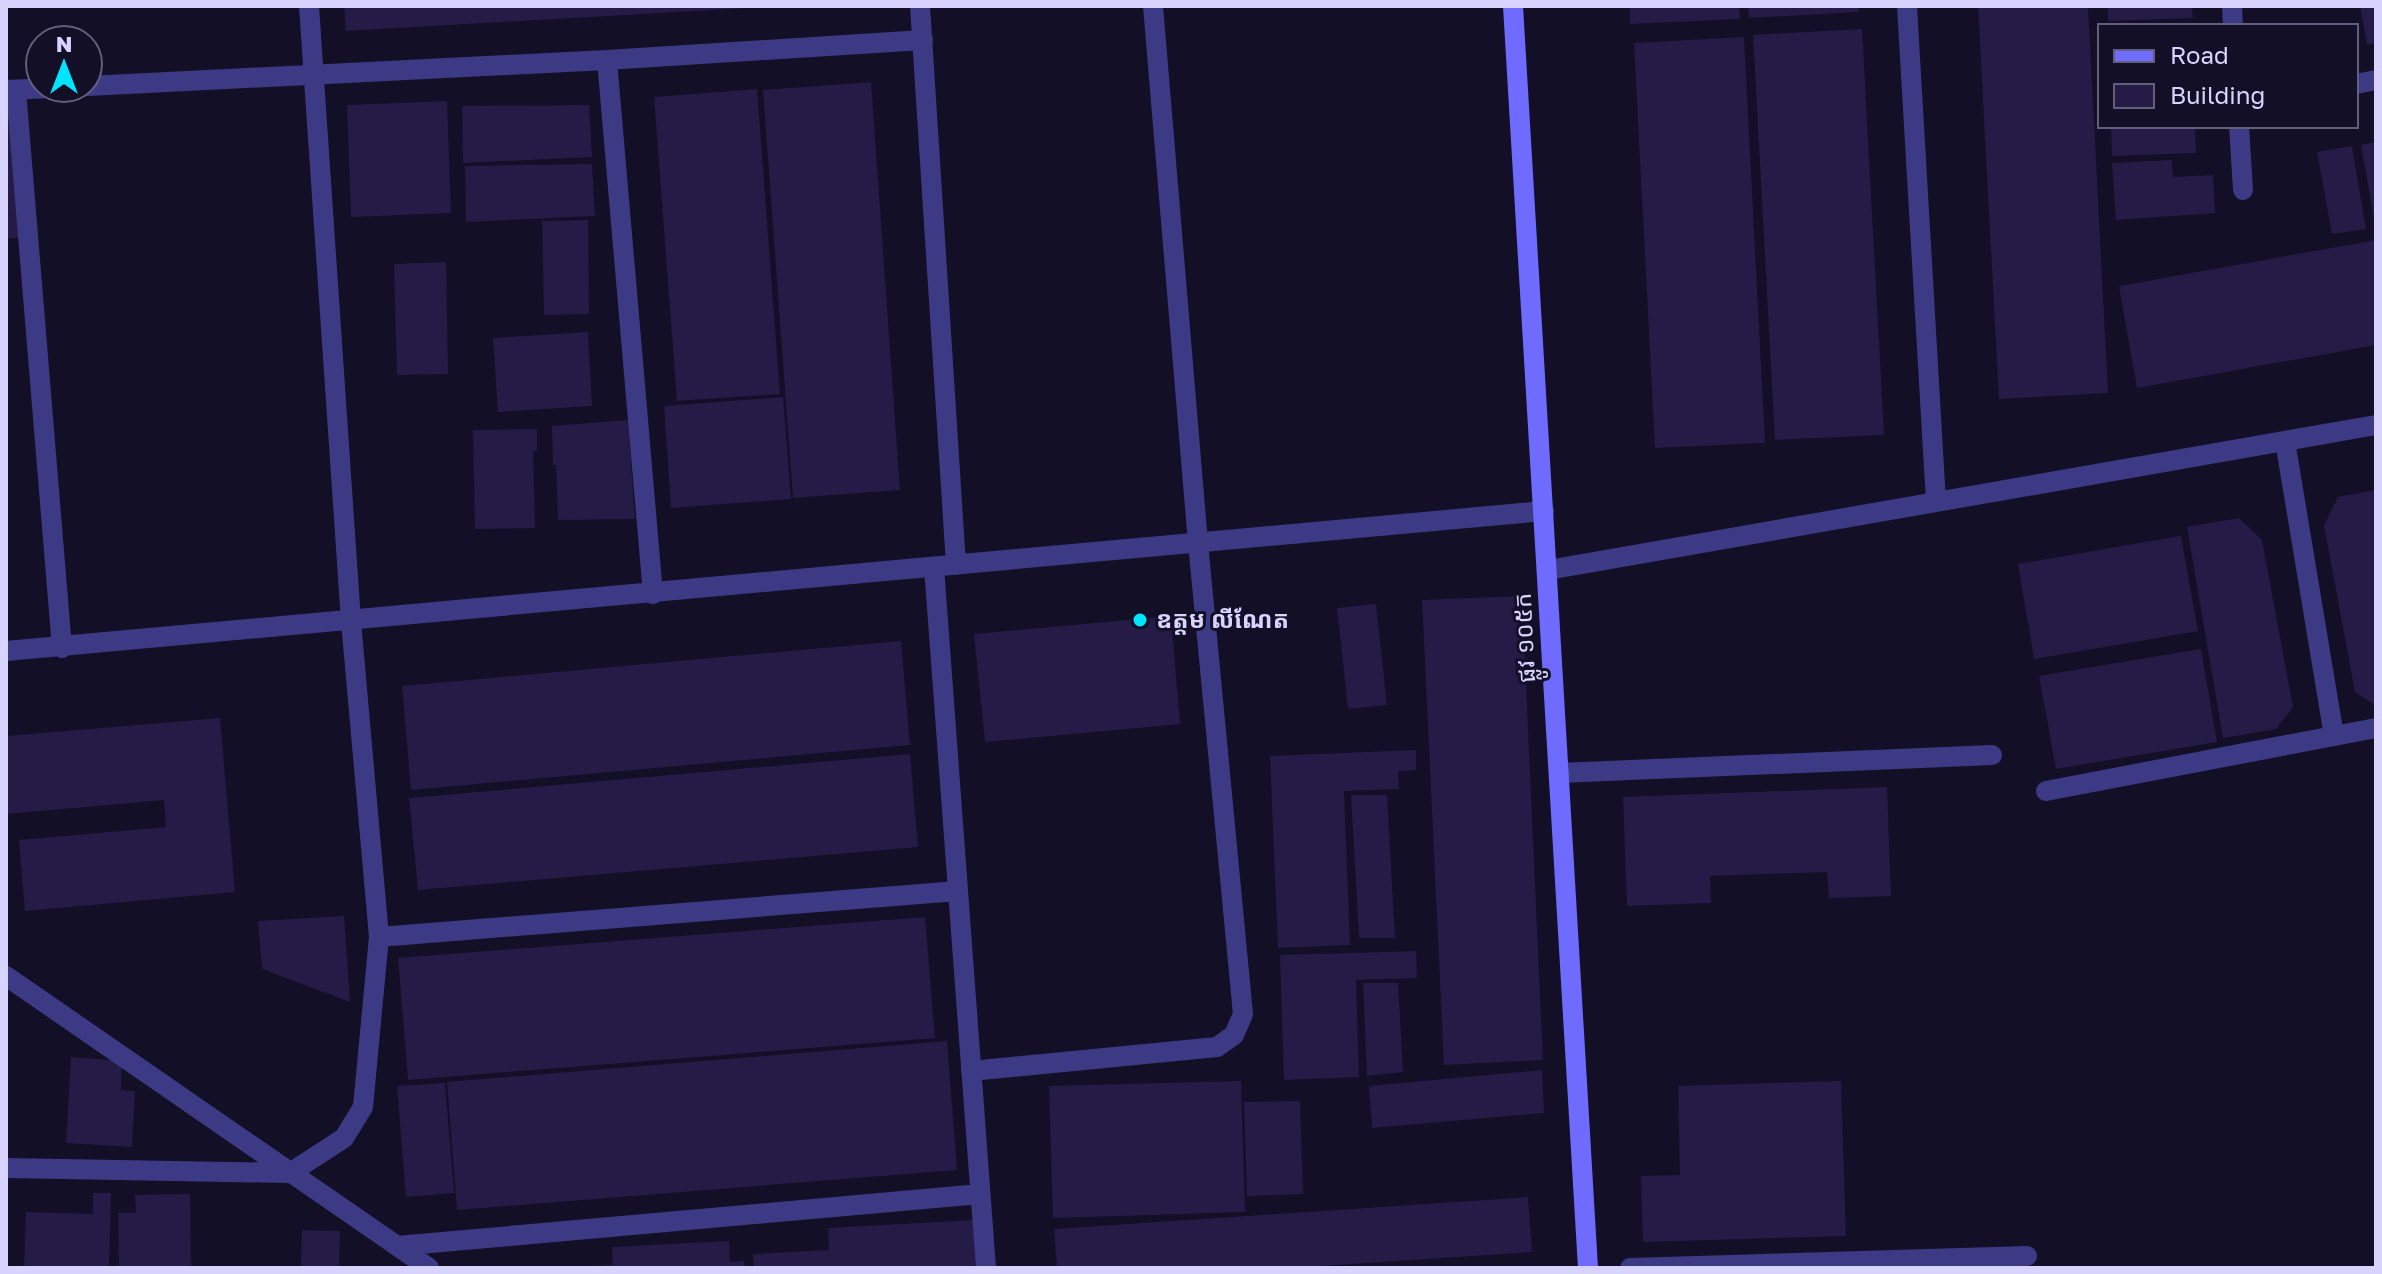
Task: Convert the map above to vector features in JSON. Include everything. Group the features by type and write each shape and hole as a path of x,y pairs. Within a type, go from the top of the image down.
{"main road":[{"name":"ផ្លូវ ១០៥ក","path":"1513,6 1588,1268"}],"street":[{"path":"6,1168 290,1173 344,1138 363,1107 379,937 351,621 309,6"},
{"path":"920,6 956,565"},
{"path":"971,1071 1217,1047 1234,1035 1243,1014 1198,543 1153,6"},
{"path":"1907,6 1936,502"},
{"path":"104,85 607,60 923,40"},
{"path":"607,60 653,594"},
{"path":"11,90 62,648"},
{"path":"2239,128 2243,190"},
{"path":"1548,570 2376,425"},
{"path":"2285,441 2334,736"},
{"path":"6,651 1544,511"},
{"path":"934,567 986,1268"},
{"path":"2046,791 2376,728"},
{"path":"1559,773 1992,755"},
{"path":"379,937 958,891"},
{"path":"6,976 429,1268"},
{"path":"397,1246 980,1194"},
{"path":"1630,1268 2027,1256"}],"building":[{"path":"344,6 748,6 748,8 346,31"},
{"path":"1630,6 1739,6 1740,19 1630,24"},
{"path":"1748,6 1858,6 1859,12 1749,18"},
{"path":"1978,6 2088,6 2108,393 1999,399"},
{"path":"2108,6 2192,6 2193,18 2108,21"},
{"path":"2360,6 2376,6 2376,43 2367,45"},
{"path":"1862,29 1884,435 1775,440 1753,35"},
{"path":"1744,37 1765,443 1655,448 1634,43"},
{"path":"871,82 900,490 793,498 763,90"},
{"path":"757,89 780,394 677,401 654,97"},
{"path":"447,101 451,213 351,217 347,105"},
{"path":"589,105 592,157 463,163 462,106"},
{"path":"14,116 20,238 6,238 6,117"},
{"path":"2111,128 2195,128 2196,153 2112,156"},
{"path":"2376,142 2376,218 2374,218 2361,145"},
{"path":"2352,146 2366,229 2332,234 2317,152"},
{"path":"2172,160 2173,177 2213,175 2215,213 2116,220 2112,163"},
{"path":"592,164 595,216 466,222 465,166"},
{"path":"588,220 589,314 544,315 542,221"},
{"path":"2376,240 2376,345 2137,388 2119,286"},
{"path":"446,262 448,374 397,375 394,264"},
{"path":"588,332 592,406 498,412 493,338"},
{"path":"783,397 791,499 671,508 664,406"},
{"path":"628,420 635,519 558,520 552,426"},
{"path":"537,429 537,451 533,451 535,528 475,529 473,430"},
{"path":"2376,490 2376,706 2355,692 2324,525 2338,497"},
{"path":"2239,518 2262,540 2293,707 2276,729 2223,738 2187,527"},
{"path":"2181,536 2198,631 2034,659 2018,564"},
{"path":"1522,596 1543,1060 1444,1065 1422,600"},
{"path":"1376,604 1387,705 1348,709 1337,608"},
{"path":"1171,616 1180,724 985,742 974,634"},
{"path":"901,641 910,745 411,790 402,686"},
{"path":"2201,649 2217,742 2056,769 2039,676"},
{"path":"220,718 235,892 25,911 19,840 166,827 164,800 6,814 6,736"},
{"path":"1416,750 1416,770 1398,771 1399,789 1344,791 1350,945 1278,948 1270,756"},
{"path":"910,754 918,847 418,890 409,798"},
{"path":"1887,787 1891,896 1829,898 1827,872 1710,876 1711,903 1627,906 1623,797"},
{"path":"1351,795 1387,795 1395,938 1359,938"},
{"path":"344,916 350,1002 262,969 258,921"},
{"path":"925,917 935,1038 408,1080 398,958"},
{"path":"1416,951 1417,978 1356,980 1359,1077 1284,1080 1280,955"},
{"path":"1363,983 1398,983 1403,1072 1367,1076"},
{"path":"947,1041 957,1170 457,1210 447,1082"},
{"path":"71,1057 122,1061 121,1090 135,1091 132,1147 66,1143"},
{"path":"1542,1070 1544,1113 1372,1128 1369,1086"},
{"path":"1241,1081 1245,1212 1053,1218 1049,1086"},
{"path":"1841,1081 1846,1236 1643,1242 1641,1176 1680,1175 1678,1086"},
{"path":"445,1083 454,1193 406,1197 397,1086"},
{"path":"1300,1101 1303,1194 1247,1196 1244,1102"},
{"path":"93,1193 111,1193 109,1268 24,1268 26,1212 93,1214"},
{"path":"190,1194 191,1268 119,1268 118,1213 136,1213 135,1195"},
{"path":"1528,1197 1532,1252 1291,1268 1057,1268 1054,1229"},
{"path":"974,1220 976,1268 754,1268 753,1254 829,1250 828,1228"},
{"path":"302,1230 340,1231 339,1268 301,1268"},
{"path":"729,1241 730,1262 744,1261 745,1268 595,1268 613,1265 612,1247"}],"place":[{"name":"ឧត្តម លីណែត","path":"1140,620"}]}
